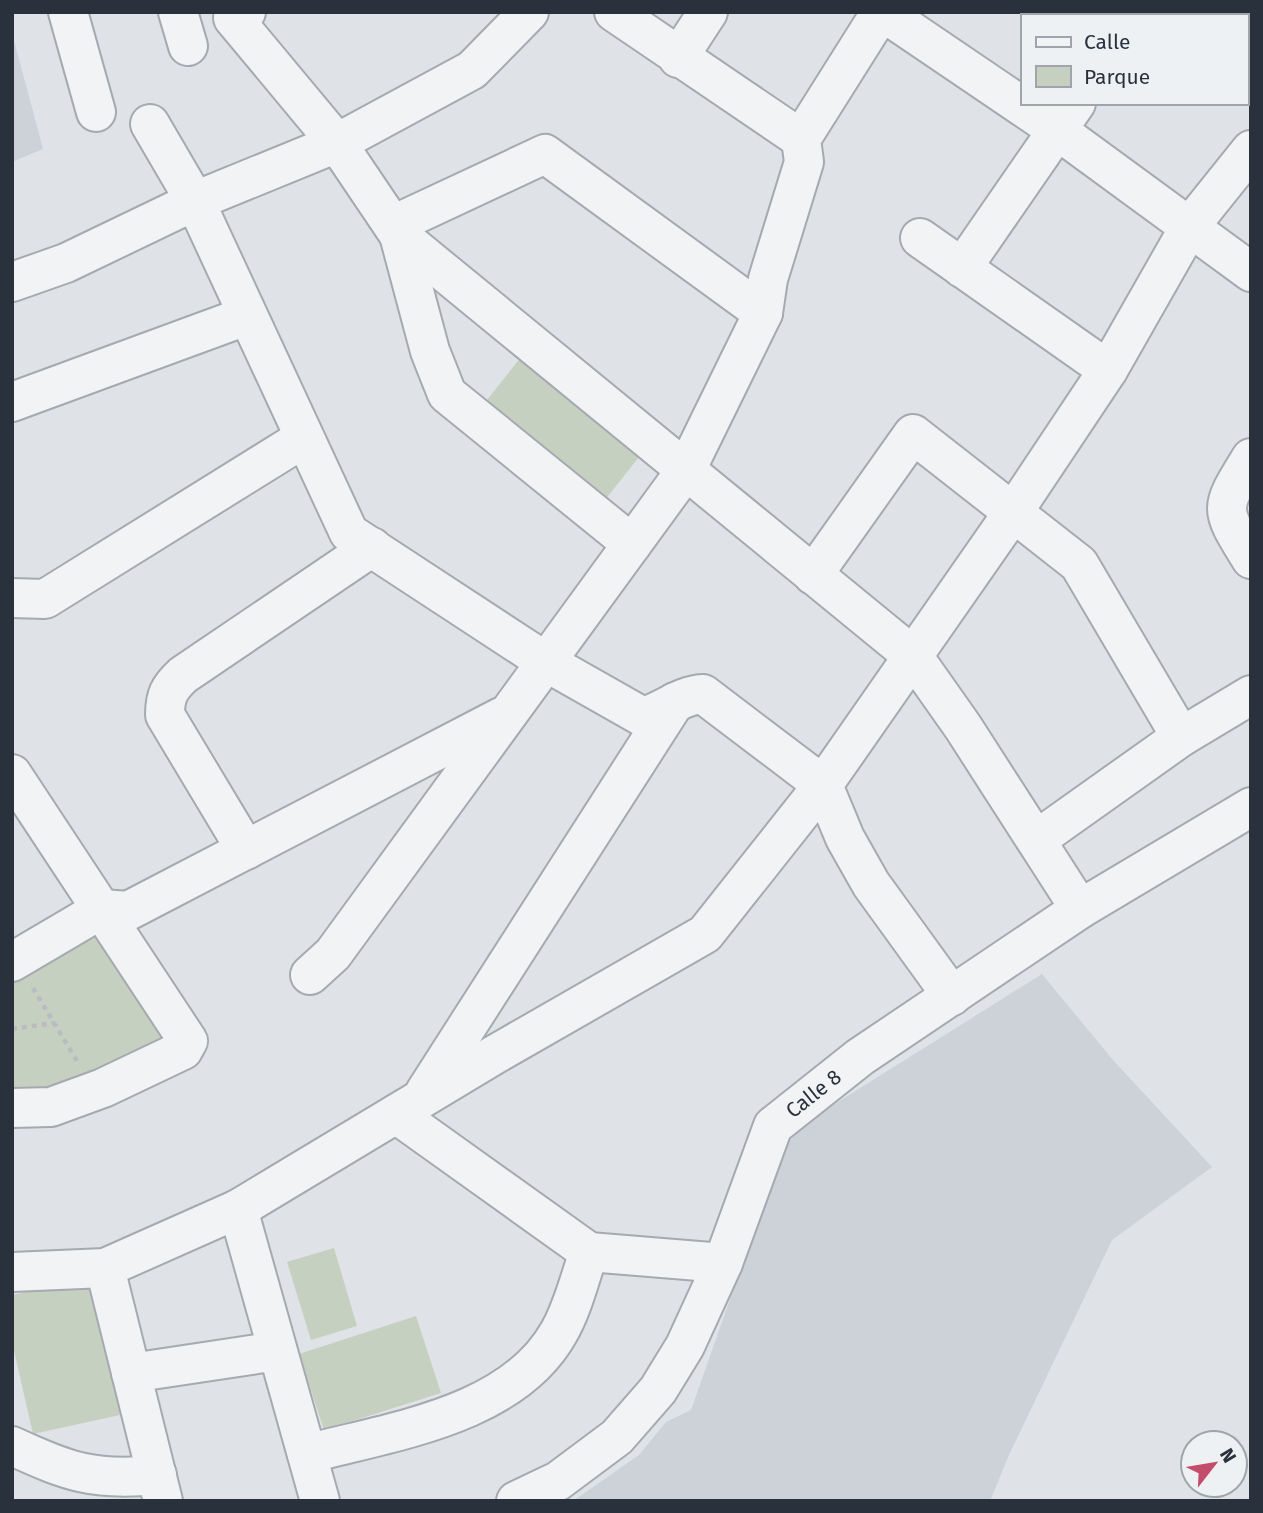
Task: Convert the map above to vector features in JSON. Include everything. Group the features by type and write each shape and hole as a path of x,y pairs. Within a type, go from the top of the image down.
{"street":[{"path":"68,12 96,112"},
{"path":"246,12 233,18 337,143 396,230 912,656 1080,909"},
{"path":"12,282 66,262 195,201 337,143 472,70 529,12"},
{"path":"614,12 801,139"},
{"path":"678,58 708,12"},
{"path":"310,975 333,954 686,470 763,313 768,279 804,162 801,139 882,12 1021,91"},
{"path":"1046,105 1067,117 1190,226 1251,272"},
{"path":"962,268 1067,117"},
{"path":"150,124 195,201 246,316 349,533 546,662 643,717 689,695 703,694 822,785 845,838 871,884 952,996"},
{"path":"12,1272 105,1268 238,1209 408,1106 705,934 822,785 1014,510 1108,370 1190,226 1251,150"},
{"path":"396,230 545,154 763,313"},
{"path":"396,230 430,351 447,394 632,544"},
{"path":"920,238 1108,370"},
{"path":"12,402 246,316"},
{"path":"813,575 914,434 1014,510 1079,564 1181,737"},
{"path":"12,598 45,599 304,438"},
{"path":"1251,458 1227,498 1225,517 1251,559"},
{"path":"246,850 165,715 165,700 170,688 183,675 372,547"},
{"path":"1036,840 1181,737 1251,695"},
{"path":"408,1106 675,702"},
{"path":"20,970 102,909 128,911 509,713"},
{"path":"12,774 188,1041 183,1050 103,1088 51,1107 12,1108"},
{"name":"Calle 8","path":"516,1501 558,1481 617,1437 658,1390 685,1346 723,1263 774,1126 860,1057 1080,909 1251,807"},
{"path":"408,1106 589,1252 723,1263"},
{"path":"238,1209 320,1501"},
{"path":"307,1454 466,1410 523,1377 559,1332 589,1252"},
{"path":"12,1446 71,1472 160,1488 105,1268"},
{"path":"131,1373 277,1351"}],"path":[{"path":"20,970 82,1068"},
{"path":"12,1029 54,1023"}],"shaded area":[{"path":"12,33 43,149 12,162"},
{"path":"1042,974 1113,1060 1212,1167 1112,1240 1009,1455 990,1501 573,1501 639,1455 666,1422 691,1410 784,1146 814,1117"}],"green space":[{"path":"525,352 646,448 601,505 480,409"},
{"path":"101,918 170,1045 63,1093 12,1098 12,971"},
{"path":"334,1248 357,1326 311,1340 287,1262"},
{"path":"89,1278 120,1415 33,1434 12,1342 12,1295"},
{"path":"416,1316 441,1393 324,1430 299,1354"}]}
